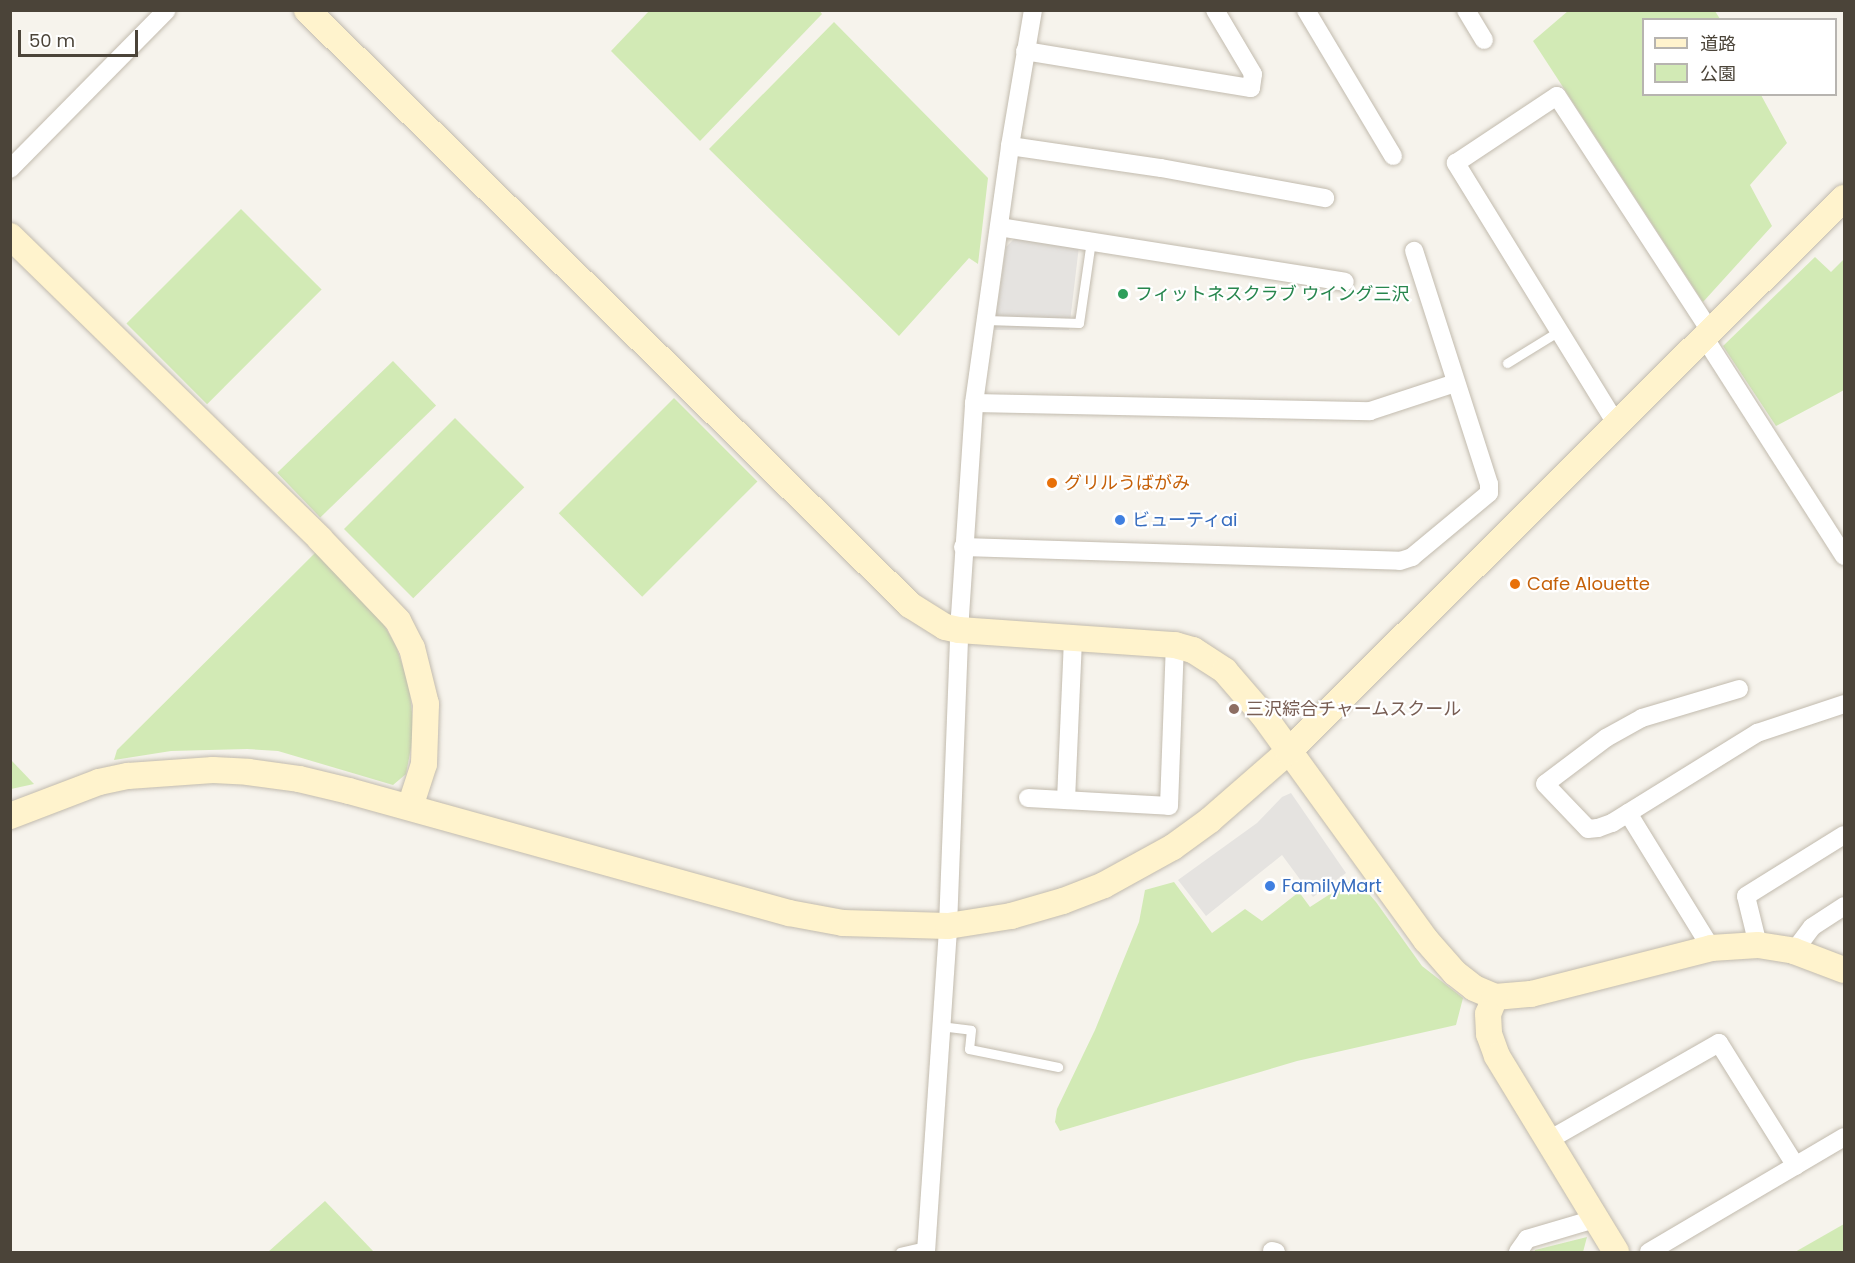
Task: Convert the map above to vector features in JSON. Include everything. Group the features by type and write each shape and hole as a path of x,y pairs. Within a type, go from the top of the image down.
{"street":[{"path":"10,169 167,10"},
{"path":"307,10 892,589 929,618 945,627 959,630 1175,645 1192,650 1225,671 1241,687 1426,940 1455,972 1474,988 1495,997 1531,994 1711,948 1758,945 1794,951 1845,970"},
{"path":"926,1249 948,926 963,547 974,403 1010,146 1033,10"},
{"path":"1025,51 1251,88 1253,74 1215,10"},
{"path":"1306,10 1393,156"},
{"path":"1466,10 1484,40"},
{"path":"1617,425 1456,164 1557,96 1845,556"},
{"path":"1010,146 1161,168 1325,198"},
{"path":"10,816 99,782 128,776 213,770 299,779 410,807 789,913 843,923 948,926 1011,916 1064,901 1140,868 1210,820 1288,752 1845,198"},
{"path":"999,227 1345,282"},
{"path":"10,236 320,539 378,597 398,621 412,648 426,704 424,764 410,807"},
{"path":"963,547 1400,561 1412,557 1489,494 1489,484 1414,251"},
{"path":"974,403 1370,411 1455,383"},
{"path":"1066,800 1073,638"},
{"path":"1028,798 1169,806 1175,645"},
{"path":"1739,689 1642,718 1606,738 1545,784 1588,829 1612,824 1757,733 1845,704"},
{"path":"1628,813 1711,948"},
{"path":"1758,945 1746,896 1845,835"},
{"path":"1794,951 1812,927 1845,906"},
{"path":"1495,997 1488,1014 1489,1034 1518,1094 1616,1252"},
{"path":"1547,1141 1719,1043 1796,1166"},
{"path":"1649,1252 1845,1137"},
{"path":"1518,1252 1527,1239 1595,1219"}],"lane":[{"path":"986,320 1079,323 1091,241"},
{"path":"1507,363 1559,331"},
{"path":"940,1026 971,1030 969,1049 1058,1067"},
{"path":"900,1252 926,1249"}],"green space":[{"path":"819,10 822,14 700,141 611,51 649,11"},
{"path":"1568,11 1715,11 1719,18 1642,18 1642,96 1762,96 1787,143 1750,185 1772,226 1703,302 1533,41"},
{"path":"834,22 988,178 978,264 969,258 899,336 709,149"},
{"path":"241,209 322,290 207,404 126,324"},
{"path":"1815,257 1831,272 1844,259 1844,390 1776,426 1723,346"},
{"path":"393,361 436,406 320,517 277,473"},
{"path":"674,398 757,481 642,597 559,513"},
{"path":"455,418 524,487 413,598 344,529"},
{"path":"317,551 379,616 396,646 409,685 414,732 406,774 393,785 278,751 247,749 171,751 114,760 117,750"},
{"path":"11,760 34,784 11,789"},
{"path":"1355,878 1376,902 1422,966 1463,998 1456,1025 1297,1061 1060,1131 1055,1122 1057,1109 1095,1030 1139,922 1145,890 1174,882 1212,933 1245,909 1262,921 1299,892 1310,907"},
{"path":"325,1201 374,1252 268,1252"},
{"path":"1844,1224 1844,1252 1795,1252"},
{"path":"1587,1237 1583,1252 1534,1252 1535,1250"}],"shaded area":[{"path":"1016,237 1079,246 1069,330 994,330 1006,247"},
{"path":"1291,793 1346,873 1313,897 1282,855 1206,916 1178,880 1257,823 1282,797"}],"place":[{"name":"フィットネスクラブ ウイング三沢","path":"1123,294"},
{"name":"グリルうばがみ","path":"1052,483"},
{"name":"ビューティai","path":"1120,520"},
{"name":"Cafe Alouette","path":"1515,584"},
{"name":"三沢綜合チャームスクール","path":"1234,709"},
{"name":"FamilyMart","path":"1270,886"}]}
